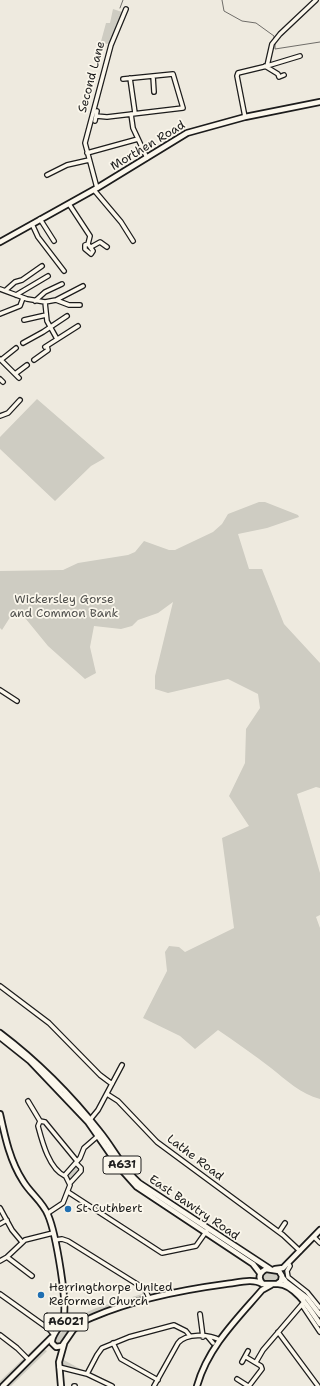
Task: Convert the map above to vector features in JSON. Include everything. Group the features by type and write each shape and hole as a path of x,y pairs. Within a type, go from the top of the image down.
{"main road":[{"name":"Morthen Road","path":"0,242 96,189 187,133 245,117 320,102"},
{"name":"East Bawtry Road","path":"0,1032 32,1058 89,1121 134,1178 152,1193 256,1266 260,1274"},
{"name":"East Bawtry Road","path":"0,1037 30,1061 89,1121"},
{"name":"A6021","path":"0,1114 15,1167 23,1182 48,1213 55,1240 62,1281 64,1317 51,1341 55,1346 61,1386"},
{"path":"275,1270 283,1268 320,1230"},
{"name":"East Bawtry Road","path":"207,1231 270,1269"},
{"path":"277,1284 281,1281 283,1268"},
{"path":"255,1281 260,1274 270,1269 275,1270 282,1275 286,1282 307,1298 320,1316"},
{"path":"260,1274 263,1286"},
{"path":"73,1330 80,1324 96,1316 149,1298 194,1289 255,1281 263,1286 277,1284 288,1288 320,1324"},
{"path":"197,1386 207,1360 220,1340 263,1286"},
{"name":"A6021","path":"59,1365 64,1344 73,1330 70,1323 64,1317"},
{"name":"A6021","path":"62,1323 70,1323"},
{"path":"70,1323 80,1324"},
{"path":"3,1386 54,1336"},
{"path":"47,1344 55,1346"},
{"name":"A6021","path":"55,1346 61,1347 64,1344"}],"street":[{"path":"266,66 272,44 280,34 316,0"},
{"name":"Second Lane","path":"96,189 85,143 114,34 126,9"},
{"path":"245,117 237,76 238,74 300,56"},
{"path":"266,66 278,74 279,77 284,75"},
{"path":"96,116 107,117 182,108 173,74 123,79"},
{"path":"153,76 154,90 160,88"},
{"path":"130,78 133,128 147,158"},
{"path":"95,121 97,111"},
{"path":"87,153 138,139"},
{"path":"47,175 70,164 89,160"},
{"path":"96,189 121,222 133,241"},
{"path":"69,204 90,236 90,246 100,242 107,247"},
{"path":"40,219 54,241"},
{"path":"32,224 38,237 64,272"},
{"path":"6,290 15,282 22,280 42,266"},
{"path":"16,295 48,276"},
{"path":"35,301 45,292 62,284"},
{"path":"0,289 6,290 23,298 45,302 56,300 83,286"},
{"path":"0,314 20,306 23,298"},
{"path":"56,300 72,305 80,305"},
{"path":"45,302 46,315 50,328 57,339"},
{"path":"24,320 46,315"},
{"path":"23,343 50,328 67,315"},
{"path":"34,360 48,350 46,347 57,339 78,328"},
{"path":"16,348 0,359 19,378"},
{"path":"15,374 27,365"},
{"path":"0,416 8,413 20,400"},
{"path":"0,691 17,701"},
{"path":"0,986 49,1023 112,1084"},
{"path":"89,1121 98,1110 122,1066"},
{"name":"Lathe Road","path":"107,1094 118,1101 157,1142 279,1232 300,1251"},
{"path":"28,1101 40,1121 44,1122 81,1168 81,1171 70,1183 63,1203 48,1213"},
{"path":"40,1121 38,1126 49,1157 70,1183"},
{"path":"65,1176 77,1162 84,1148 100,1134"},
{"path":"68,1192 162,1253 196,1246 207,1231"},
{"path":"0,1208 12,1230 22,1242"},
{"path":"0,1224 7,1220"},
{"path":"279,1232 285,1223"},
{"path":"0,1261 7,1257 22,1242 53,1232"},
{"path":"314,1237 320,1243"},
{"path":"55,1240 65,1240 75,1245 145,1289 149,1298"},
{"path":"7,1257 32,1276"},
{"path":"288,1263 290,1266 287,1271 288,1277 307,1292 320,1308"},
{"path":"0,1294 49,1329 54,1336"},
{"path":"256,1362 263,1350 303,1304 320,1332"},
{"path":"200,1314 203,1337"},
{"path":"87,1374 98,1352 113,1343 174,1325 185,1330 190,1336"},
{"path":"278,1332 318,1386"},
{"path":"0,1336 17,1348 29,1360"},
{"path":"154,1386 179,1341 190,1336 208,1337 220,1340"},
{"path":"208,1337 213,1343"},
{"path":"113,1343 121,1359 158,1380"},
{"path":"242,1362 248,1351"},
{"path":"237,1379 248,1386 262,1369 256,1362 246,1357"},
{"path":"59,1365 87,1374 112,1386"},
{"path":"99,1386 102,1381"}],"green space":[{"path":"113,9 122,12 111,43 100,45 106,23 110,23"},
{"path":"37,399 105,458 91,466 55,501 0,449 0,437"},
{"name":"Wickersley Gorse and Common Bank","path":"259,502 265,502 298,515 299,517 267,528 238,534 249,569 262,569 284,624 320,663 320,788 316,787 297,794 320,873 320,915 316,917 320,928 320,1099 306,1094 294,1086 218,1030 195,1049 180,1036 143,1018 167,971 165,952 169,946 179,947 185,952 234,928 222,838 249,826 229,796 245,763 246,729 260,708 258,694 228,679 168,693 155,689 155,676 173,602 158,613 138,620 132,626 121,629 94,626 90,647 96,673 85,679 48,646 21,613 14,611 2,630 0,628 0,571 63,570 78,563 128,555 135,552 144,541 169,550 175,550 213,532 222,524 228,514"},
{"path":"76,1165 80,1169 71,1181 66,1175"},
{"path":"274,1271 279,1275 278,1281 264,1283 261,1281 262,1273"},
{"path":"143,1290 146,1292 146,1297 80,1321 72,1319 68,1316 67,1310 70,1317 74,1318 96,1308 142,1294"},
{"path":"64,1324 70,1326 71,1330 62,1344 58,1345 56,1343 56,1337 62,1332"},
{"path":"51,1333 51,1336 29,1358 26,1356"},
{"path":"44,1349 47,1351 11,1386 6,1386"},
{"path":"25,1357 26,1360 0,1386 0,1381"},
{"path":"62,1359 86,1372 62,1366"}],"waterway":[{"path":"120,8 123,0"},
{"path":"222,0 224,11 242,21 256,23 274,36 274,39"},
{"path":"275,44 275,49 320,42"}],"place":[{"name":"St Cuthbert","path":"68,1209"},
{"name":"Herringthorpe United Reformed Church","path":"41,1295"}]}
